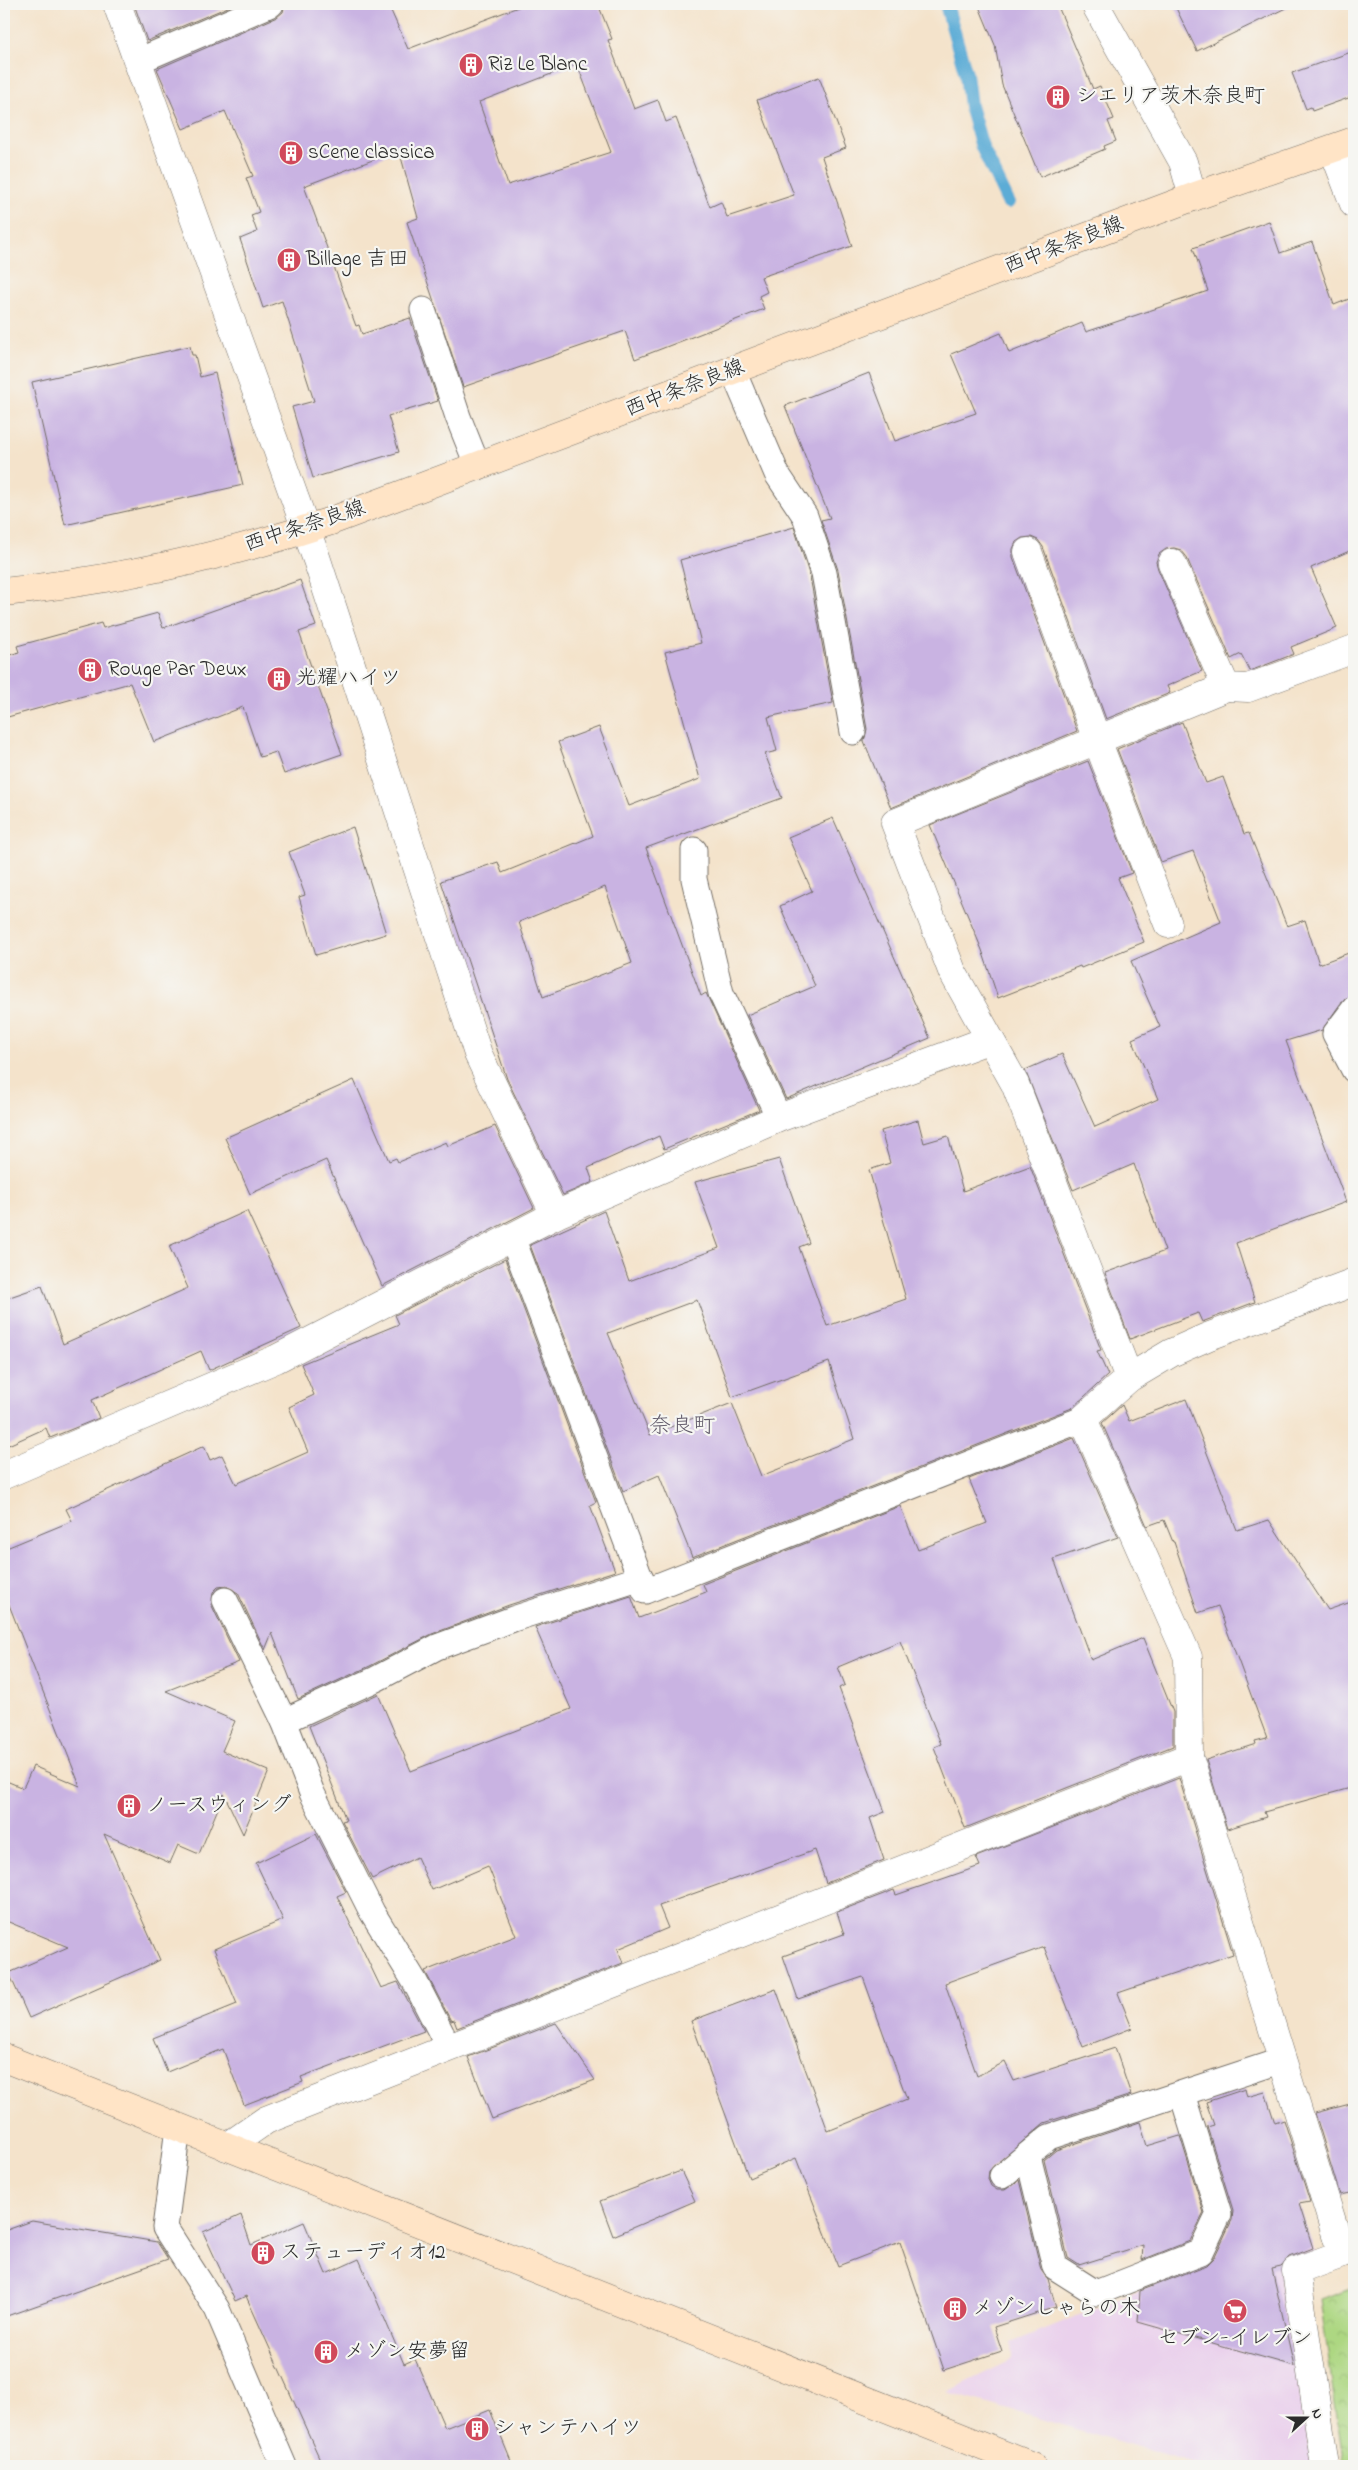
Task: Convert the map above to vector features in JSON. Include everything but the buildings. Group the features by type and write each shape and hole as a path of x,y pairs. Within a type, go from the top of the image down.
{"street":[{"path":"116,4 306,530 478,1054 555,1215"},
{"path":"1095,4 1182,162 1193,197"},
{"path":"1344,145 1354,204"},
{"name":"西中条奈良線","path":"4,592 172,566 306,530 1193,197 1344,145"},
{"path":"1028,552 1097,740 1168,924"},
{"path":"1172,563 1226,687"},
{"path":"1129,1378 1015,1084 988,1040 952,971 895,823 1226,687 1248,688 1354,650"},
{"path":"4,1475 276,1359 555,1215 779,1118 988,1040"},
{"path":"1325,2466 1296,2271 1348,2252 1282,2060 1189,1757 1188,1657 1084,1419 1129,1378 1171,1353 1207,1337 1354,1282"},
{"path":"227,2147 266,2120 1189,1757"},
{"path":"4,2058 1032,2466"}],"lane":[{"path":"138,61 271,4"},
{"path":"423,310 458,417 478,467"},
{"path":"733,371 777,474 805,516 824,572 853,732"},
{"path":"694,850 694,879 720,992 779,1118"},
{"path":"1354,1010 1336,1034 1354,1070"},
{"path":"512,1237 645,1591 1084,1419"},
{"path":"284,1721 376,1679 437,1647 513,1619 641,1578"},
{"path":"225,1600 284,1721 312,1793 372,1912 415,1982 449,2048"},
{"path":"1002,2176 1049,2138 1282,2060"},
{"path":"1028,2156 1055,2266 1096,2293 1201,2252 1219,2214 1182,2094"},
{"path":"178,2128 166,2228 217,2310 284,2466"}],"shaded area":[{"path":"1304,2223 1318,2259 1288,2271 1281,2282 1312,2466 1205,2466 946,2392 1012,2360 1011,2343"}],"green space":[{"path":"1354,2287 1354,2466 1344,2466 1320,2299"}],"waterway":[{"path":"946,4 966,74 970,106 982,147 1008,202"}],"place":[{"name":"Riz Le Blanc","path":"471,65"},
{"name":"シエリア茨木奈良町","path":"1058,97"},
{"name":"sCene classica","path":"291,153"},
{"name":"Billage 吉田","path":"289,260"},
{"name":"Rouge Par Deux","path":"90,670"},
{"name":"光耀ハイツ","path":"279,679"},
{"name":"ノースウィング","path":"129,1806"},
{"name":"ステューディオ12","path":"263,2253"},
{"name":"メゾンしゃらの木","path":"955,2309"},
{"name":"セブン-イレブン","path":"1235,2311"},
{"name":"メゾン安夢留","path":"326,2352"},
{"name":"シャンテハイツ","path":"477,2429"}],"district":[{"name":"奈良町","path":"682,1427"}]}
